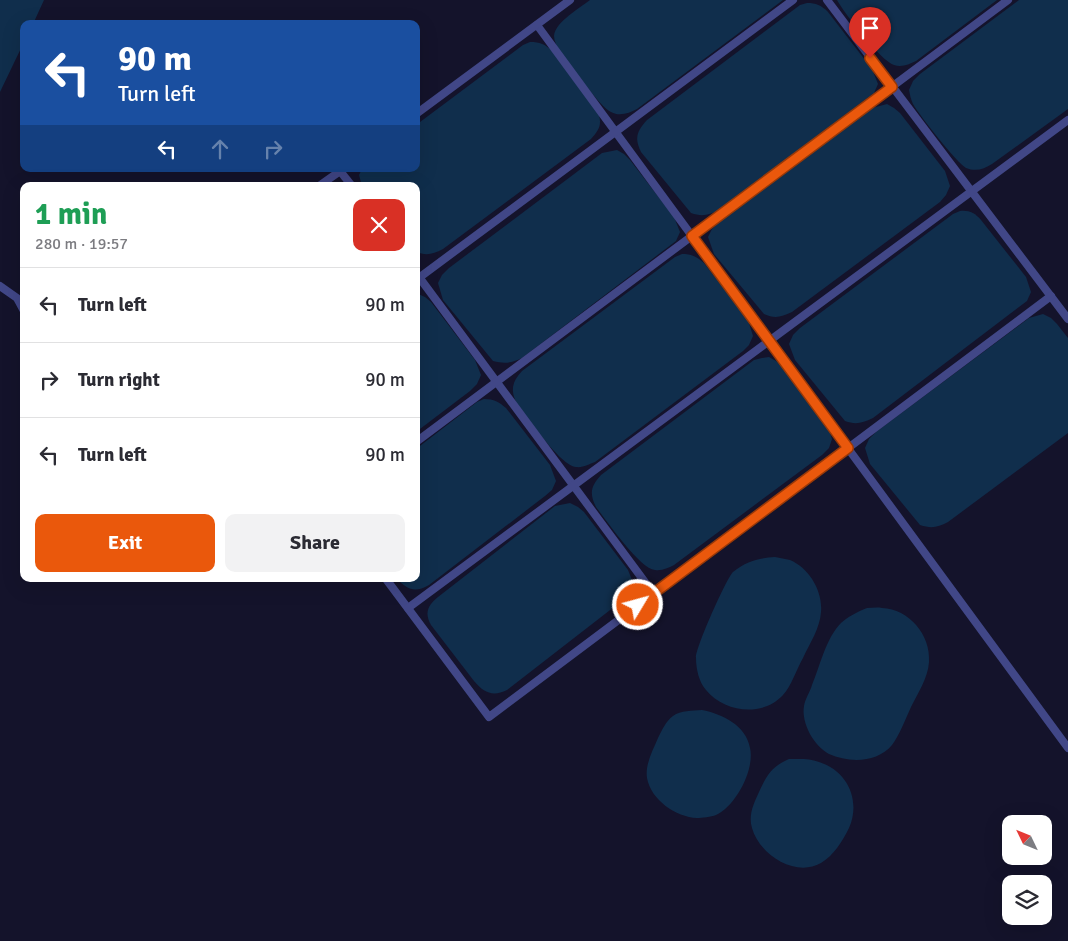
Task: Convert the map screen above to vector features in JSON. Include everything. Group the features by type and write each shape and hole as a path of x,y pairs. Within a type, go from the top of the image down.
{"lane":[{"path":"420,111 570,0"},
{"path":"420,275 793,0"},
{"path":"827,0 1068,319"},
{"path":"420,439 1008,0"},
{"path":"537,25 1068,748"},
{"path":"408,608 1068,120"},
{"path":"324,182 338,172"},
{"path":"420,281 653,593"},
{"path":"0,286 20,297"},
{"path":"388,582 489,717 1051,296"}],"water":[{"path":"0,0 44,0 35,20 20,20 20,50 0,92"},
{"path":"590,0 783,0 637,109 621,114 611,112 599,102 559,51 554,40 555,31 563,21"},
{"path":"837,0 997,0 916,61 900,66 888,62 872,46"},
{"path":"1019,0 1068,0 1068,109 992,164 980,169 966,168 930,128 913,104 909,90 913,81 920,74"},
{"path":"807,3 818,5 828,12 872,69 878,84 874,93 719,210 705,215 691,213 641,152 637,139 639,131 647,120 800,5"},
{"path":"537,42 552,51 599,115 600,125 591,139 443,249 430,254 420,253 420,182 361,182 359,175 360,172 420,172 420,122 523,45"},
{"path":"887,104 900,113 945,171 950,186 946,195 940,202 792,312 778,317 764,314 714,254 708,237 712,229 872,108"},
{"path":"617,150 630,160 674,217 680,232 676,241 522,358 508,362 493,361 443,300 438,283 442,275 602,153"},
{"path":"960,211 969,212 979,218 1026,277 1031,292 1027,301 873,418 859,423 845,421 795,360 789,344 793,335 953,214"},
{"path":"682,254 694,256 704,263 748,320 753,336 749,345 595,462 581,467 570,465 553,450 517,404 513,394 513,386 516,379 522,371 675,257"},
{"path":"420,295 431,302 475,360 481,375 477,384 420,429"},
{"path":"1043,314 1051,318 1068,338 1068,433 948,522 935,527 920,525 870,464 865,448 869,439 1029,318"},
{"path":"769,357 783,366 827,424 832,439 829,448 674,565 660,570 649,568 632,553 596,507 592,498 592,490 595,483 601,475 754,360"},
{"path":"484,399 496,401 506,408 550,465 556,481 552,490 545,496 429,585 416,590 408,588 400,582 420,582 420,446 477,402"},
{"path":"570,503 584,512 628,570 634,585 630,594 623,600 507,690 489,693 474,681 431,625 428,610 438,597 555,506"},
{"path":"775,557 790,560 809,574 820,596 821,612 819,624 786,692 775,702 755,709 744,709 723,704 706,690 697,671 696,658 700,642 711,614 733,572 753,561"},
{"path":"867,608 892,610 909,618 922,633 929,652 929,662 927,674 892,745 886,751 871,758 862,760 845,759 829,754 818,746 807,727 804,706 831,636 847,618"},
{"path":"702,710 717,714 738,727 748,740 751,757 747,776 730,804 716,815 697,818 673,811 659,800 649,786 647,773 648,762 668,720 679,713"},
{"path":"789,759 812,760 829,766 838,772 844,780 852,798 852,818 844,838 830,856 821,863 811,867 800,868 779,861 762,847 752,828 751,814 765,781 774,768"}],"route":[{"path":"638,605 848,448 692,236 892,87 870,58"}]}
